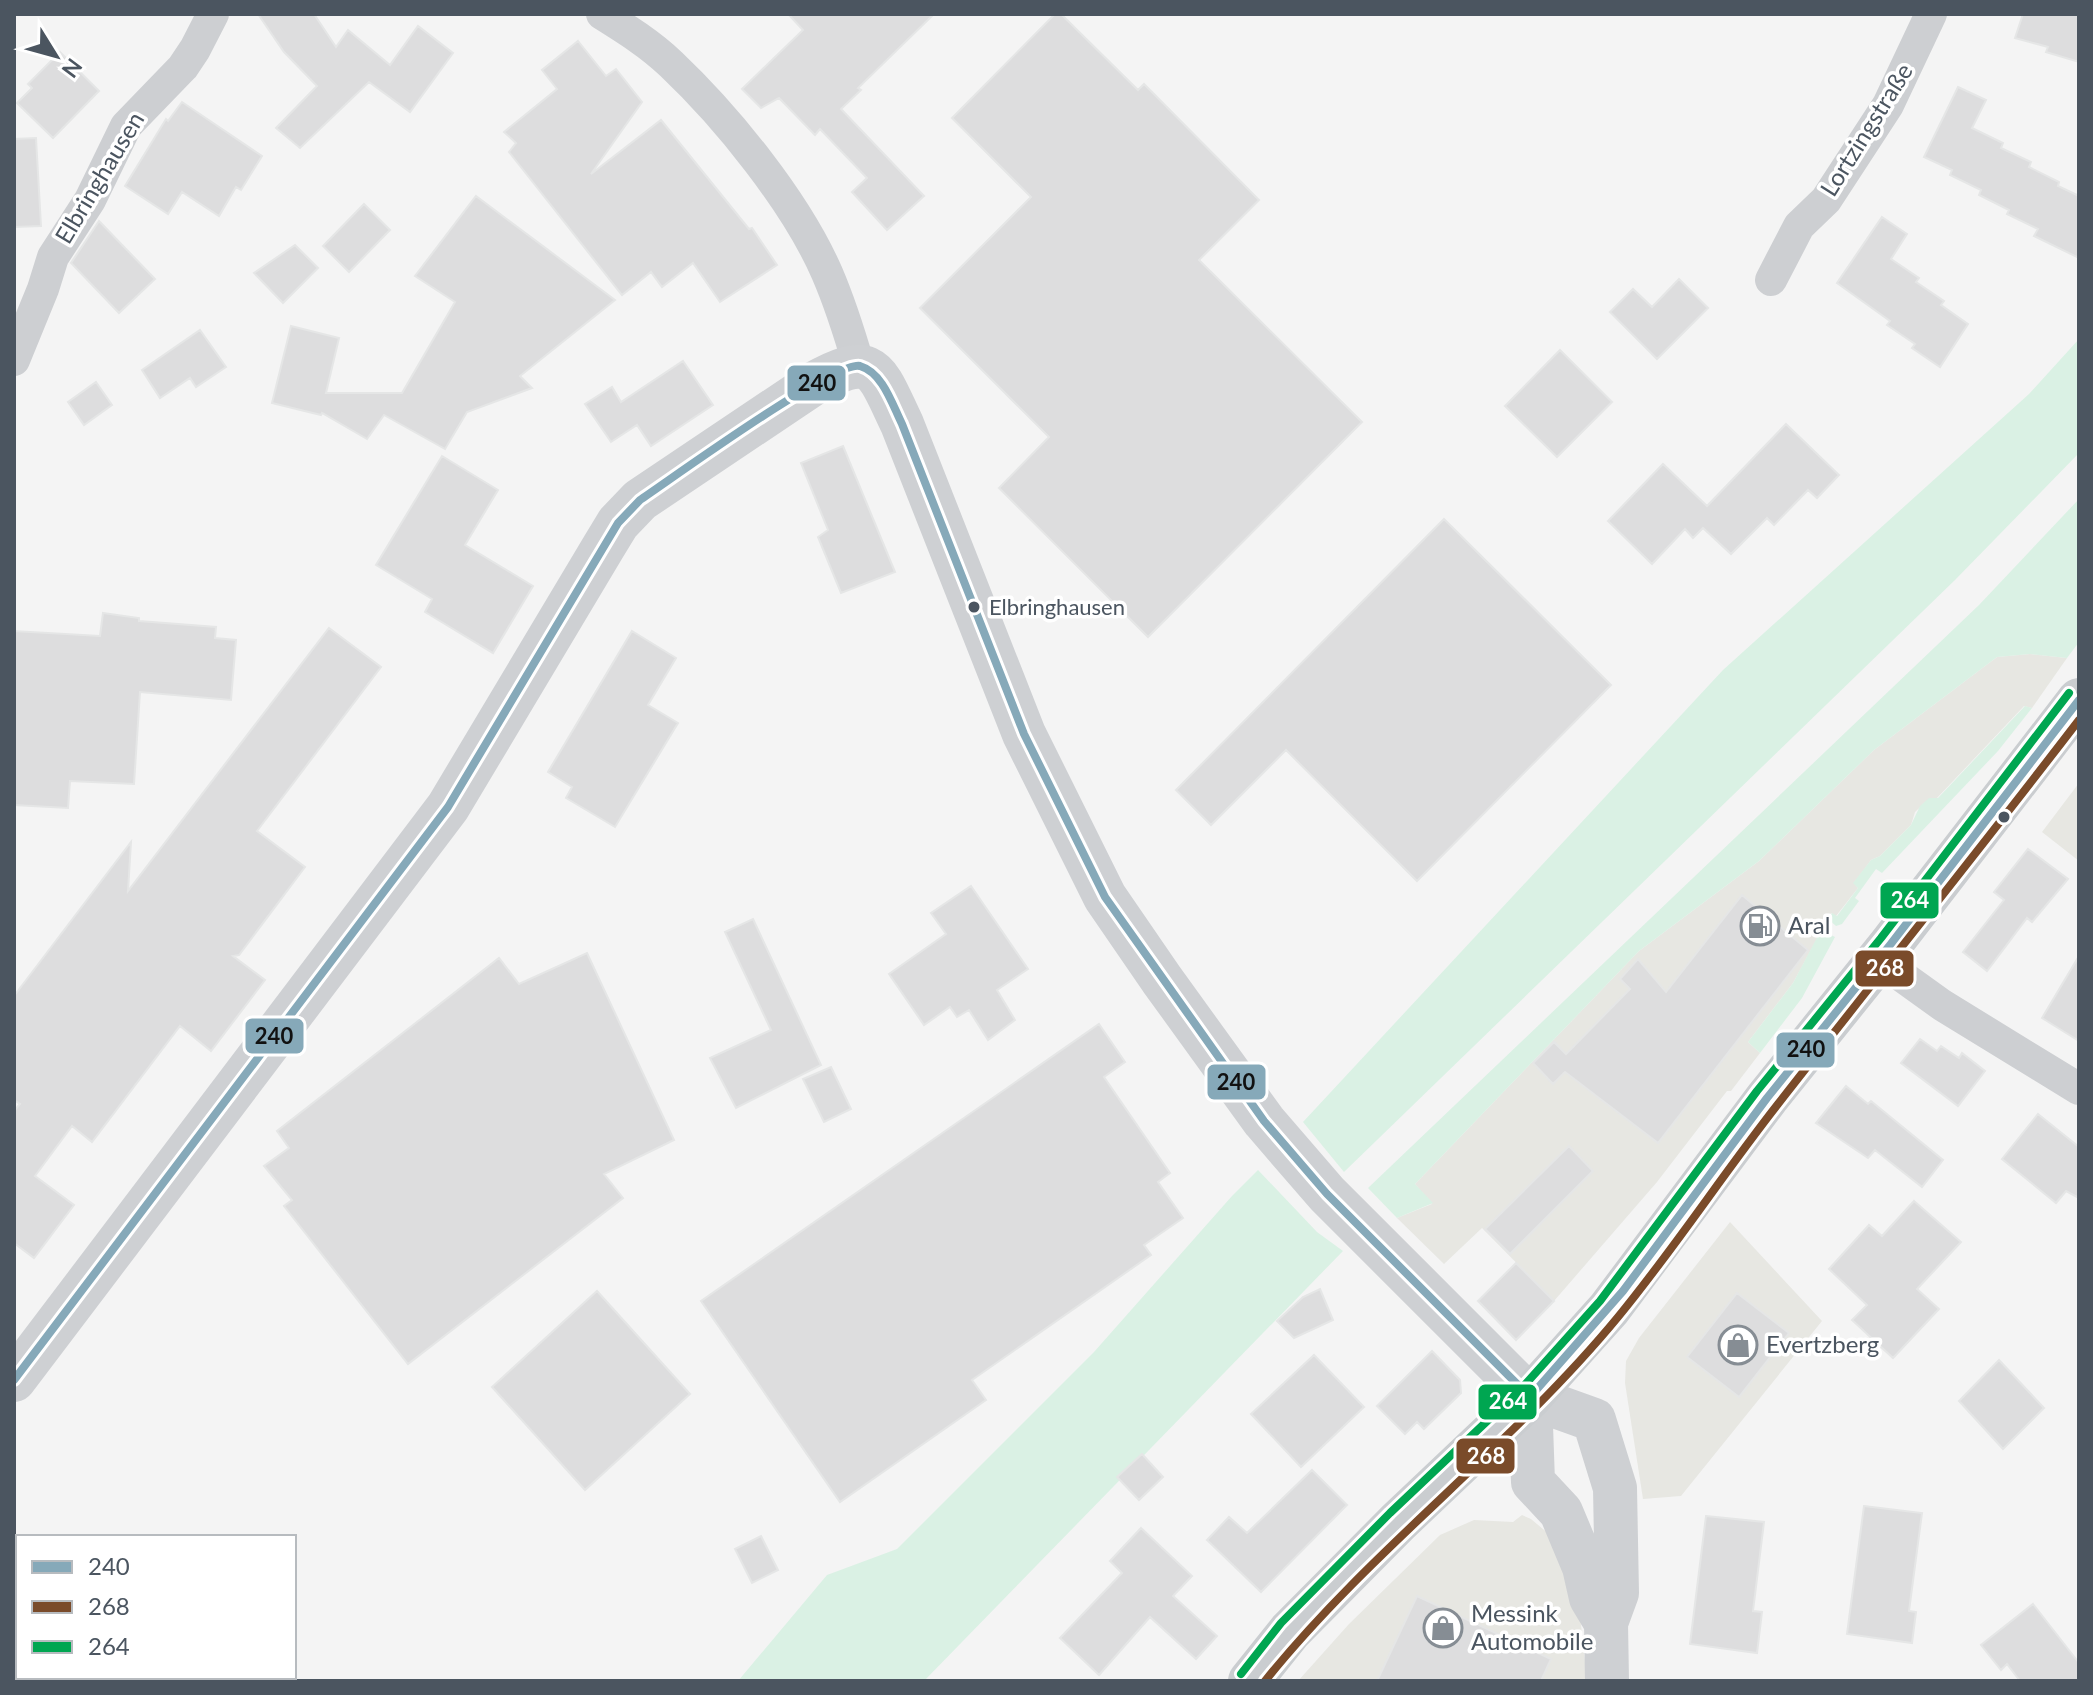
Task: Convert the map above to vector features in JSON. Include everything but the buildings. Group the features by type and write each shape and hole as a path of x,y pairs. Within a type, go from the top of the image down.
{"main road":[{"path":"1250,1681 1290,1631 1351,1569 1530,1397 1623,1291 1767,1098 2079,700"}],"street":[{"name":"Elbringhausen","path":"14,360 53,257 90,200 126,126 183,67 213,14"},
{"path":"602,14 670,63 748,151 777,190 827,273 859,366"},
{"name":"Lortzingstraße","path":"1771,280 1799,226 1826,200 1888,105 1931,14"},
{"path":"14,1380 448,807 628,511 813,384 837,370 859,366 873,373 882,383 902,424 1024,734 1105,897 1264,1121 1327,1194 1530,1397 1594,1420 1615,1488 1617,1593 1606,1623 1607,1681"},
{"path":"1878,959 1942,1005 2079,1089"},
{"path":"1530,1397 1533,1482 1561,1512 1584,1567 1591,1598 1606,1623"}],"shaded area":[{"path":"2030,654 2067,658 2032,708 2024,706 1937,798 1929,799 1915,812 1911,825 1880,856 1871,860 1854,883 1858,888 1836,916 1831,913 1793,983 1748,1042 1760,1053 1657,1182 1554,1301 1482,1228 1444,1264 1397,1218 1432,1204 1415,1184 1639,951 1759,861 1874,750 1997,657"},
{"path":"2079,783 2079,861 2042,832"},
{"path":"1730,1222 1822,1321 1681,1496 1643,1499 1625,1383 1626,1361 1639,1338"},
{"path":"1522,1515 1556,1540 1579,1606 1587,1681 1298,1681 1349,1624 1440,1535 1474,1520 1513,1522"}],"green space":[{"path":"2079,339 2079,453 1955,580 1344,1172 1303,1122 1723,670 2029,394"},
{"path":"2079,499 2079,642 2067,658 2030,654 1997,657 1874,750 1759,861 1639,951 1415,1184 1433,1203 1397,1218 1368,1188 1979,605"},
{"path":"2025,706 2032,708 1998,751 1882,873 1876,869 1855,898 1859,901 1842,924 1836,926 1828,919 1832,913 1837,916 1858,888 1853,883 1871,860 1880,856 1911,825 1920,806 1929,798 1938,798"},
{"path":"1821,930 1835,937 1802,998 1760,1053 1748,1042 1793,983"},
{"path":"1258,1170 1317,1232 1343,1251 924,1681 738,1681 827,1575 897,1549 1094,1352"}],"transit line":[{"name":"240","path":"14,1380 448,807 618,523 640,500 787,400 845,369 860,366 881,382 902,424 1024,734 1105,897 1264,1121 1327,1194 1530,1397"},
{"name":"264","path":"1241,1674 1281,1623 1390,1513 1521,1389 1600,1301 1757,1091 1881,938 2069,693"},
{"name":"240","path":"1530,1397 1623,1291 1767,1098 1890,945 2079,700"},
{"name":"268","path":"1265,1681 1350,1587 1532,1411 1618,1317 1778,1104 2079,720"}],"place":[{"name":"Elbringhausen","path":"974,607"},
{"name":"Aral","path":"1760,926"},
{"name":"Evertzberg","path":"1738,1345"},
{"name":"Messink Automobile","path":"1443,1628"}]}
